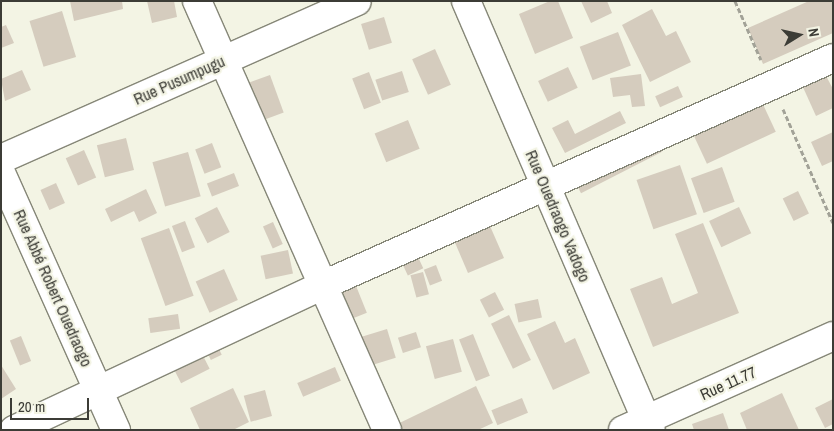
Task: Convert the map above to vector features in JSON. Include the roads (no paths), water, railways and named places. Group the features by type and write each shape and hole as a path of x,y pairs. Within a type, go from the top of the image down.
{"street":[{"path":"197,1 386,430"},
{"name":"Rue Pusumpugu","path":"1,160 357,1"},
{"name":"Rue Ouedraogo Vadogo","path":"466,1 545,187 640,426"},
{"path":"14,430 99,392 322,286 833,58"},
{"name":"Rue Abbé Robert Ouedraogo","path":"1,173 116,430"},
{"name":"Rue 11.77","path":"640,426 833,336"}]}
